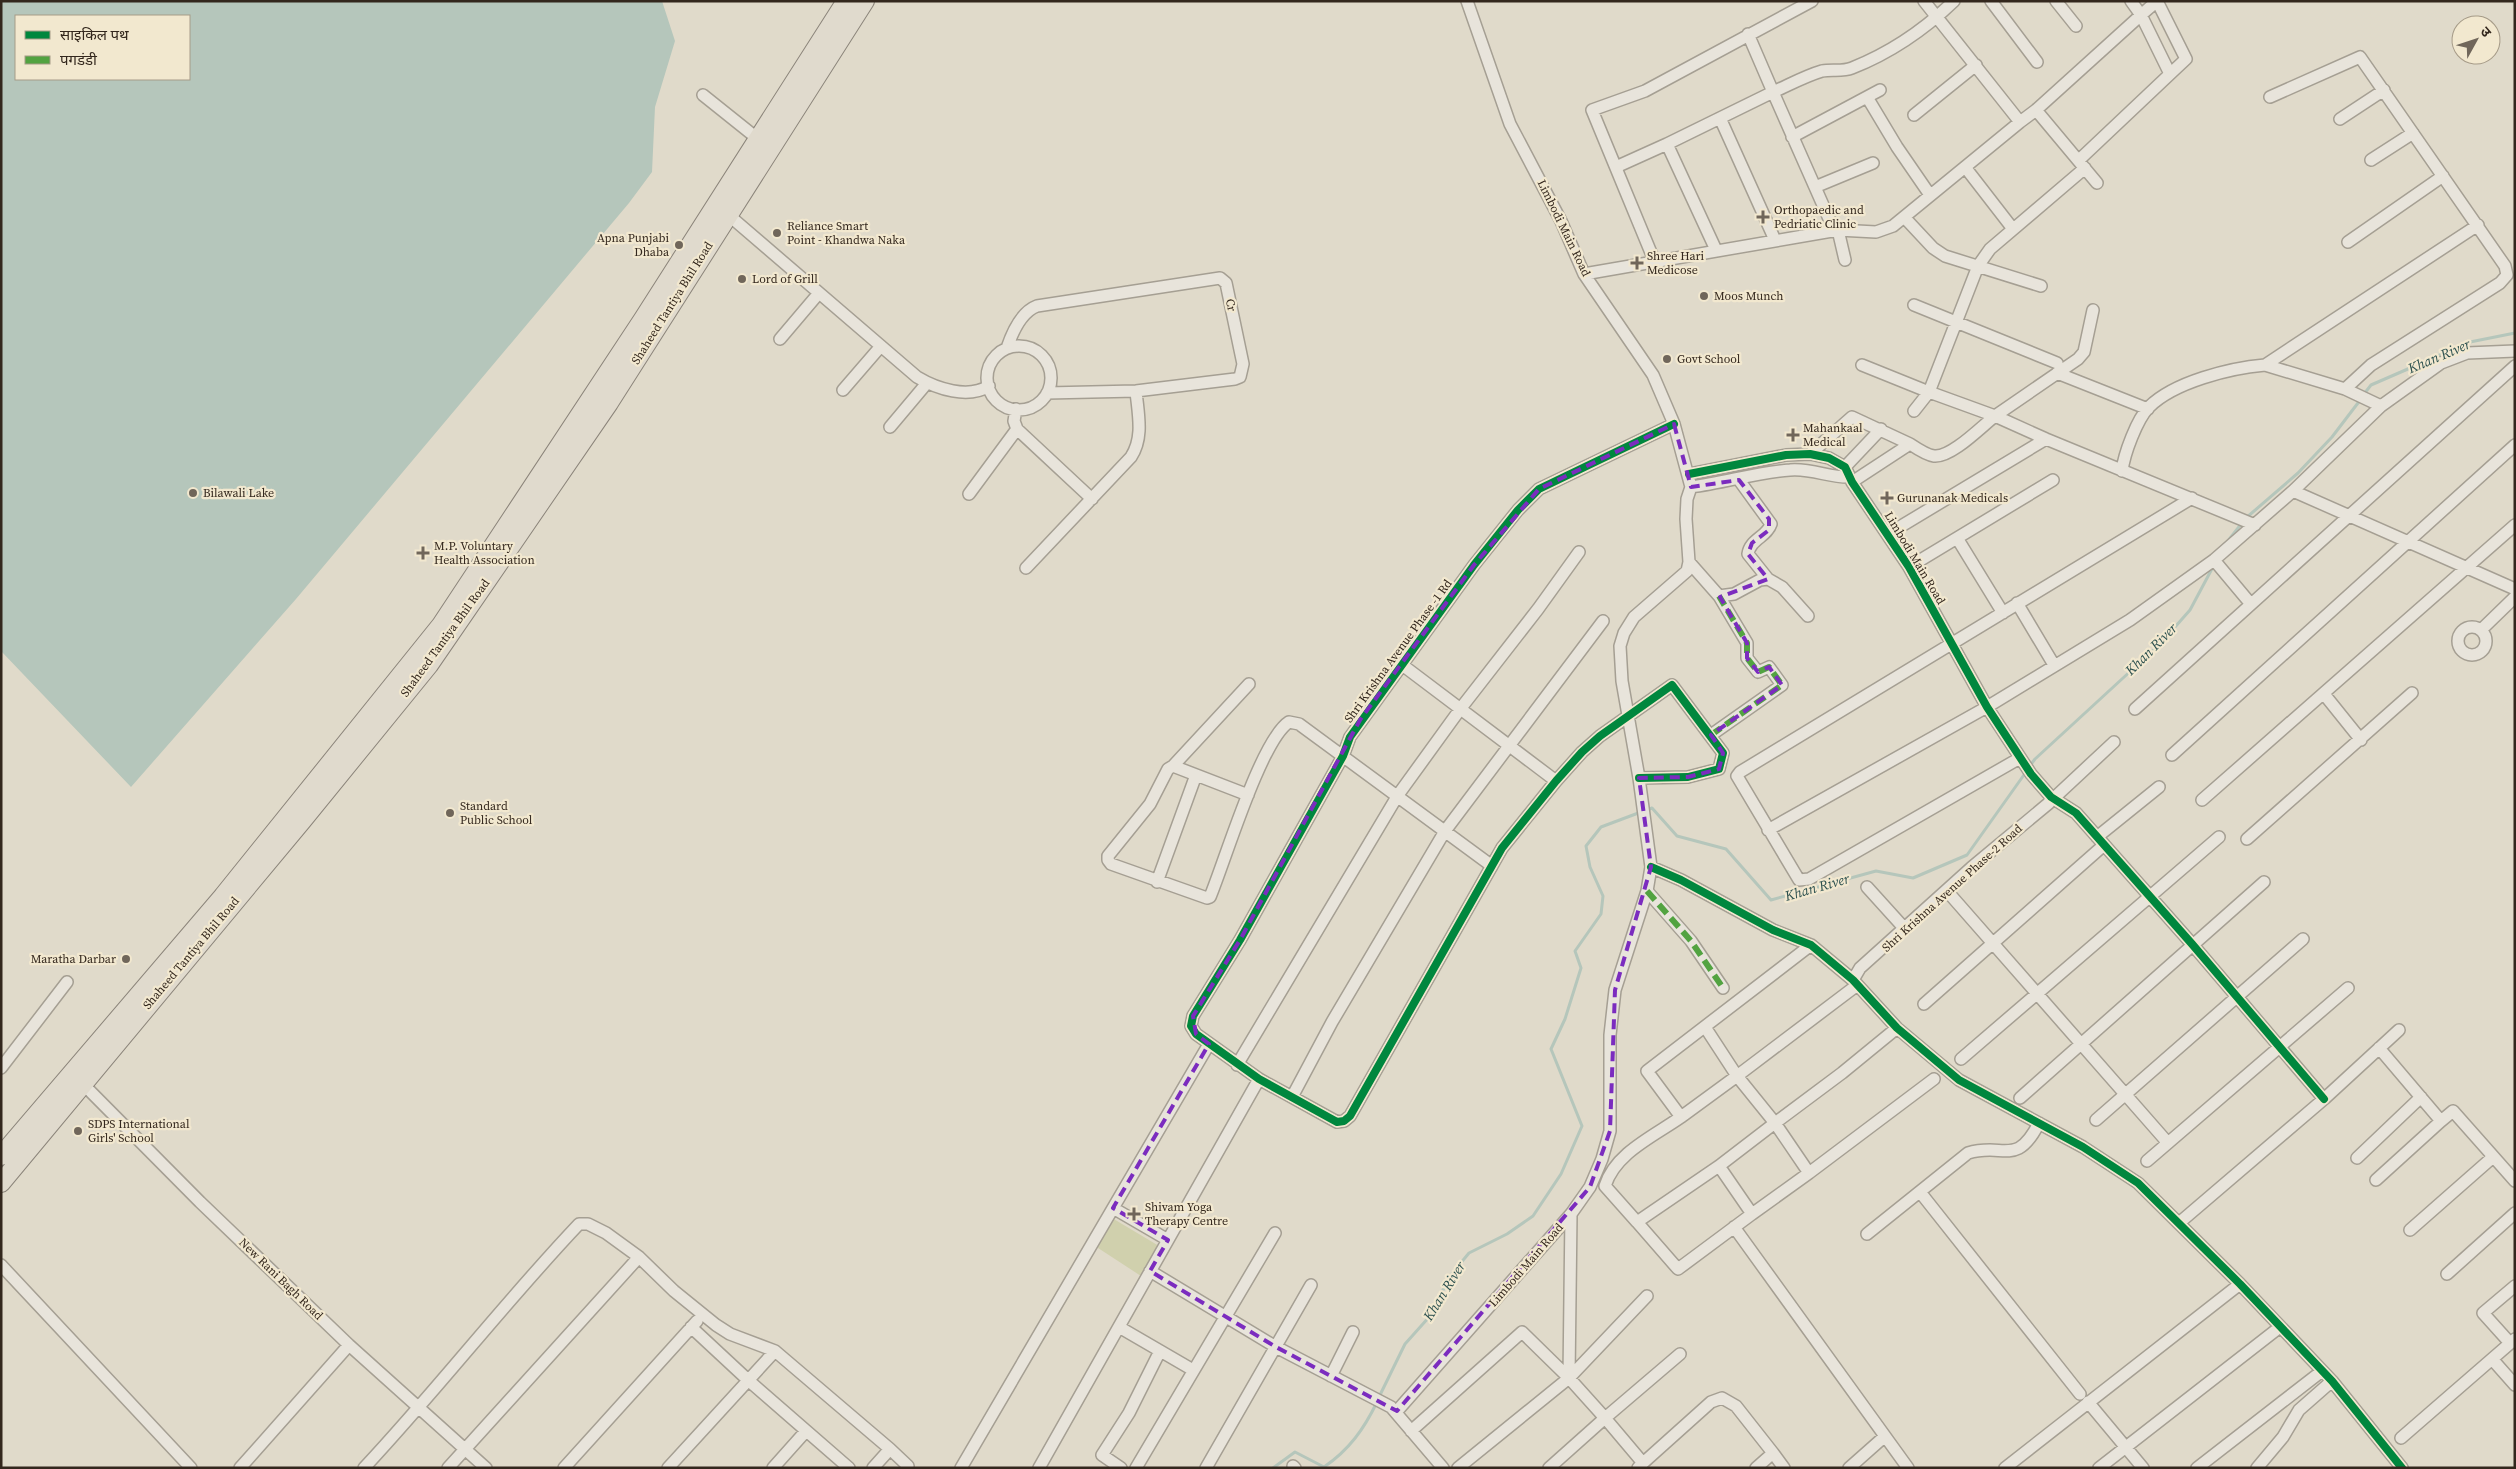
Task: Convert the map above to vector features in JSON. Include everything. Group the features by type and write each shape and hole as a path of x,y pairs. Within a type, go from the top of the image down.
{"main road":[{"name":"Shaheed Tantiya Bhil Road","path":"1,1156 77,1078 302,821 429,665 609,403 722,210 758,139 846,1"},
{"name":"Shaheed Tantiya Bhil Road","path":"722,210 865,1"},
{"name":"Shaheed Tantiya Bhil Road","path":"1,1183 77,1078"}],"street":[{"name":"Limbodi Main Road","path":"1396,1411 1571,1214 1590,1187 1602,1159 1610,1131 1612,1096 1610,1035 1615,990 1647,891 1651,867 1620,658 1624,633 1634,617 1683,575 1689,562 1686,519 1687,499 1691,487 1674,424 1653,376 1584,274 1561,221 1510,124 1467,1"},
{"path":"1654,260 1592,110 1644,91 1812,1"},
{"path":"1924,1 2020,122"},
{"path":"1616,167 1773,92 1825,70 1837,72 1851,69 1904,42 1937,18 1954,1"},
{"path":"1991,1 2036,62"},
{"path":"2056,1 2076,26"},
{"path":"2131,1 2141,15 2170,74"},
{"path":"1584,274 1654,260 1836,230 1885,231 2036,110 2157,1 2186,59 2082,164 2013,230 1990,249 1978,266 1929,392 1914,411"},
{"path":"1748,34 1792,137 1836,230 1845,260"},
{"path":"2270,97 2360,56 2505,266 2507,275 2500,283 2371,365 2345,389"},
{"path":"1914,115 1976,65"},
{"path":"1792,137 1880,90"},
{"path":"2340,119 2384,90"},
{"path":"703,95 758,139"},
{"path":"1867,97 1897,147 1930,195"},
{"path":"2036,110 2097,182"},
{"path":"1720,118 1775,240"},
{"path":"2372,160 2413,132"},
{"path":"1667,144 1716,250"},
{"path":"1815,187 1873,163"},
{"path":"1965,167 2013,230"},
{"path":"2348,242 2443,176"},
{"path":"722,210 917,377 927,383 970,393 980,391 989,386"},
{"path":"1904,217 1933,248 1945,256 2041,286"},
{"path":"2122,471 2134,434 2148,409 2167,393 2225,372 2264,365 2478,225"},
{"name":"Cr","path":"1007,348 1011,336 1028,309 1220,278 1223,280 1228,294 1243,364 1240,377 1136,391 1047,393"},
{"path":"780,339 819,293"},
{"path":"1914,305 1956,322 2148,409"},
{"path":"1810,454 1852,417 1881,429 1932,456 1942,456 1952,451 2057,368 2084,352 2093,310"},
{"path":"843,390 881,346"},
{"path":"1021,346 1040,354 1050,373 1047,393 1031,407 1009,408 996,399 989,386 988,371 991,364 1000,352 1007,348 1021,346"},
{"path":"1768,830 1987,707 2130,620 2214,560 2293,491 2381,406 2441,363 2467,353 2515,351"},
{"path":"1862,365 1995,416 2046,440 2255,525"},
{"path":"2264,365 2345,389 2381,406"},
{"path":"2135,709 2250,603 2515,366"},
{"path":"890,427 927,383"},
{"path":"1026,568 1092,499 1138,447 1140,436 1136,391"},
{"path":"1016,409 1014,415 1016,429 1092,499"},
{"name":"Shri Krishna Avenue Phase -1 Rd","path":"1209,1044 1196,1034 1191,1026 1193,1016 1240,940 1343,756 1350,736 1487,549 1518,510 1540,489 1674,424"},
{"path":"969,494 1016,429"},
{"path":"1849,475 1881,429"},
{"path":"1888,534 2046,440"},
{"path":"1691,487 1740,480 1788,470 1808,469 1838,478 1849,475 1910,444"},
{"path":"2172,755 2515,445"},
{"path":"1689,474 1786,456 1810,454 1829,458 1849,475"},
{"name":"Limbodi Main Road","path":"1849,475 1909,567 1987,707 2020,760 2053,797 2076,813 2192,944 2324,1099"},
{"path":"1740,480 1771,524 1769,530 1752,543 1748,554 1768,579 1782,587 1808,616"},
{"path":"1909,567 2053,480"},
{"path":"2293,491 2515,589"},
{"path":"2020,760 1809,880 1799,880 1737,776 1740,772 2192,498"},
{"path":"2202,800 2515,525"},
{"path":"1957,538 2002,613"},
{"path":"1237,1065 1398,796 1461,708 1538,609 1579,552"},
{"path":"2214,560 2250,603"},
{"path":"1689,562 1719,596 1748,643 1747,658 1758,672 1769,667 1782,685 1711,735"},
{"path":"1719,596 1734,594 1760,580 1768,579"},
{"path":"2482,630 2515,597"},
{"path":"2017,603 2054,665"},
{"path":"1292,1097 1332,1022 1445,831 1603,621"},
{"path":"1401,664 1461,708 1508,746 1556,780"},
{"path":"1249,684 1173,766 1168,769 1150,804 1108,856 1111,864 1157,882 1207,898 1210,897 1248,795 1280,727 1289,722 1299,724 1492,866"},
{"path":"961,1468 1209,1044 1259,1079 1337,1122 1344,1122 1350,1116 1502,848 1556,780 1588,747 1628,715 1672,685 1711,735 1723,754 1719,769 1688,777 1639,778"},
{"path":"2247,839 2412,693"},
{"path":"2324,694 2361,740"},
{"name":"Shri Krishna Avenue Phase-2 Road","path":"1637,1222 1604,1186 1609,1173 1624,1156 1738,1076 1856,977 1947,890 2049,803 2053,797 2114,742"},
{"path":"1173,766 1248,795"},
{"path":"1157,882 1196,775"},
{"path":"1924,1004 2159,787"},
{"path":"1961,1060 2219,837"},
{"path":"1651,867 1681,880 1773,930 1811,945 1856,977 1897,1028 1959,1080 2083,1147 2138,1183 2240,1284 2332,1382 2402,1468"},
{"path":"2020,1098 2264,882"},
{"path":"1867,888 1905,929"},
{"path":"1947,890 1991,944 2168,1143"},
{"path":"1647,891 1691,940 1723,988"},
{"path":"2096,1120 2303,939"},
{"path":"1682,1117 1647,1071 1811,945"},
{"path":"1,1068 67,982"},
{"path":"2147,1161 2348,988"},
{"path":"1705,1027 1738,1076 1775,1123 1809,1173"},
{"path":"1897,1028 1842,1074 1719,1166 1637,1222 1678,1269 1934,1079"},
{"path":"2179,1223 2324,1099 2399,1030"},
{"path":"2379,1048 2441,1121"},
{"name":"New Rani Bagh Road","path":"77,1078 200,1202 349,1345 486,1468"},
{"path":"1039,1468 1259,1079"},
{"path":"2357,1158 2421,1097"},
{"path":"2376,1180 2453,1111 2515,1181"},
{"path":"1867,1234 1968,1153 1978,1150 2019,1150 2027,1144 2039,1123"},
{"path":"2410,1230 2493,1157"},
{"path":"1719,1166 1752,1214"},
{"path":"1920,1192 2084,1398 2143,1468"},
{"path":"1113,1208 1168,1240"},
{"path":"2447,1274 2515,1213"},
{"path":"1569,1378 1571,1214"},
{"path":"364,1468 419,1409 579,1224 588,1224 606,1233 639,1257 703,1314 730,1334 775,1351 908,1466"},
{"path":"1734,1227 1908,1468"},
{"path":"1136,1468 1274,1233"},
{"path":"448,1468 639,1257"},
{"path":"1,1265 191,1468"},
{"path":"1150,1271 1225,1317 1396,1411 1443,1468"},
{"path":"1206,1468 1311,1284"},
{"path":"2006,1468 2084,1398 2240,1284"},
{"path":"2401,1438 2512,1341 2483,1313 2515,1286"},
{"path":"1458,1468 1569,1378 1648,1296"},
{"path":"564,1468 703,1314"},
{"path":"691,1327 748,1380 849,1468"},
{"path":"1118,1327 1194,1370"},
{"path":"2100,1468 2280,1327"},
{"path":"1331,1376 1353,1332"},
{"path":"1411,1431 1522,1332 1569,1378 1605,1418 1641,1465 1711,1402 1722,1398 1736,1406 1784,1468"},
{"path":"240,1468 349,1345"},
{"path":"668,1468 775,1351"},
{"path":"1121,1468 1102,1455 1129,1414 1160,1351"},
{"path":"1549,1468 1680,1354"},
{"path":"2492,1359 2515,1385"},
{"path":"2197,1468 2322,1372"},
{"path":"2257,1468 2283,1437 2299,1410 2332,1382"},
{"path":"773,1468 806,1431"},
{"path":"1849,1468 1884,1436"},
{"path":"873,1468 890,1449"},
{"path":"1756,1468 1773,1453"}],"highlighted area":[{"path":"1674,424 1691,487 1739,480 1769,519 1769,530 1752,543 1748,554 1768,579 1720,597 1747,643 1747,658 1758,672 1769,667 1782,685 1711,735 1723,753 1719,769 1688,777 1639,778 1651,867 1615,990 1610,1131 1590,1187 1397,1411 1276,1347 1150,1271 1168,1240 1113,1208 1209,1044 1196,1034 1193,1016 1240,940 1360,720 1474,565 1539,489"}],"green space":[{"path":"1112,1218 1159,1246 1141,1276 1095,1246"}],"shaded area":[{"name":"Bilawali Lake","path":"1,1 662,1 675,41 655,107 652,172 629,203 296,599 131,787 1,651"}],"waterway":[{"name":"Khan River","path":"2364,394 2371,385 2470,342 2515,333"},
{"name":"Khan River","path":"2246,518 2298,473 2332,437 2361,399"},
{"name":"Khan River","path":"2227,542 2242,523"},
{"name":"Khan River","path":"2029,767 2035,759 2160,644 2190,610 2214,565"},
{"name":"Khan River","path":"1647,810 1652,808 1677,836 1726,849 1771,900 1876,871 1913,878 1967,855 2026,772"},
{"name":"Khan River","path":"1379,1397 1405,1344 1430,1316 1450,1276 1469,1253 1507,1234 1533,1216 1561,1174 1582,1126 1551,1049 1565,1019 1581,968 1575,951 1601,914 1603,896 1590,867 1586,846 1601,827 1641,812"},
{"name":"Khan River","path":"1273,1468 1295,1452 1324,1467 1355,1438 1377,1402"}],"marked path":[{"path":"1711,735 1782,685 1769,667 1758,672 1747,658 1747,643 1719,596"},
{"path":"1647,891 1691,941 1723,988"}],"cycle path":[{"path":"1639,778 1688,777 1719,769 1723,753 1672,685 1600,736 1582,752 1502,848 1350,1116 1344,1121 1337,1122 1259,1079 1196,1034 1191,1026 1193,1016 1240,940 1343,756 1350,737 1474,565 1518,510 1539,489 1674,424"},
{"path":"1689,474 1786,455 1810,454 1829,458 1845,467 1852,482 1909,567 1987,707 2031,774 2051,797 2076,813 2192,944 2324,1099"},
{"path":"1651,867 1681,880 1773,930 1811,945 1853,980 1897,1028 1959,1080 2083,1147 2138,1183 2240,1284 2332,1381 2402,1468"}],"place":[{"name":"Orthopaedic and Pedriatic Clinic","path":"1763,217"},
{"name":"Reliance Smart Point - Khandwa Naka","path":"777,233"},
{"name":"Apna Punjabi Dhaba","path":"679,245"},
{"name":"Shree Hari Medicose","path":"1637,263"},
{"name":"Lord of Grill","path":"742,279"},
{"name":"Moos Munch","path":"1704,296"},
{"name":"Govt School","path":"1667,359"},
{"name":"Mahankaal Medical","path":"1793,435"},
{"name":"Bilawali Lake","path":"193,493"},
{"name":"Gurunanak Medicals","path":"1887,498"},
{"name":"M.P. Voluntary Health Association","path":"423,553"},
{"name":"Standard Public School","path":"450,813"},
{"name":"Maratha Darbar","path":"126,959"},
{"name":"SDPS International Girls' School","path":"78,1131"},
{"name":"Shivam Yoga Therapy Centre","path":"1134,1214"}]}
